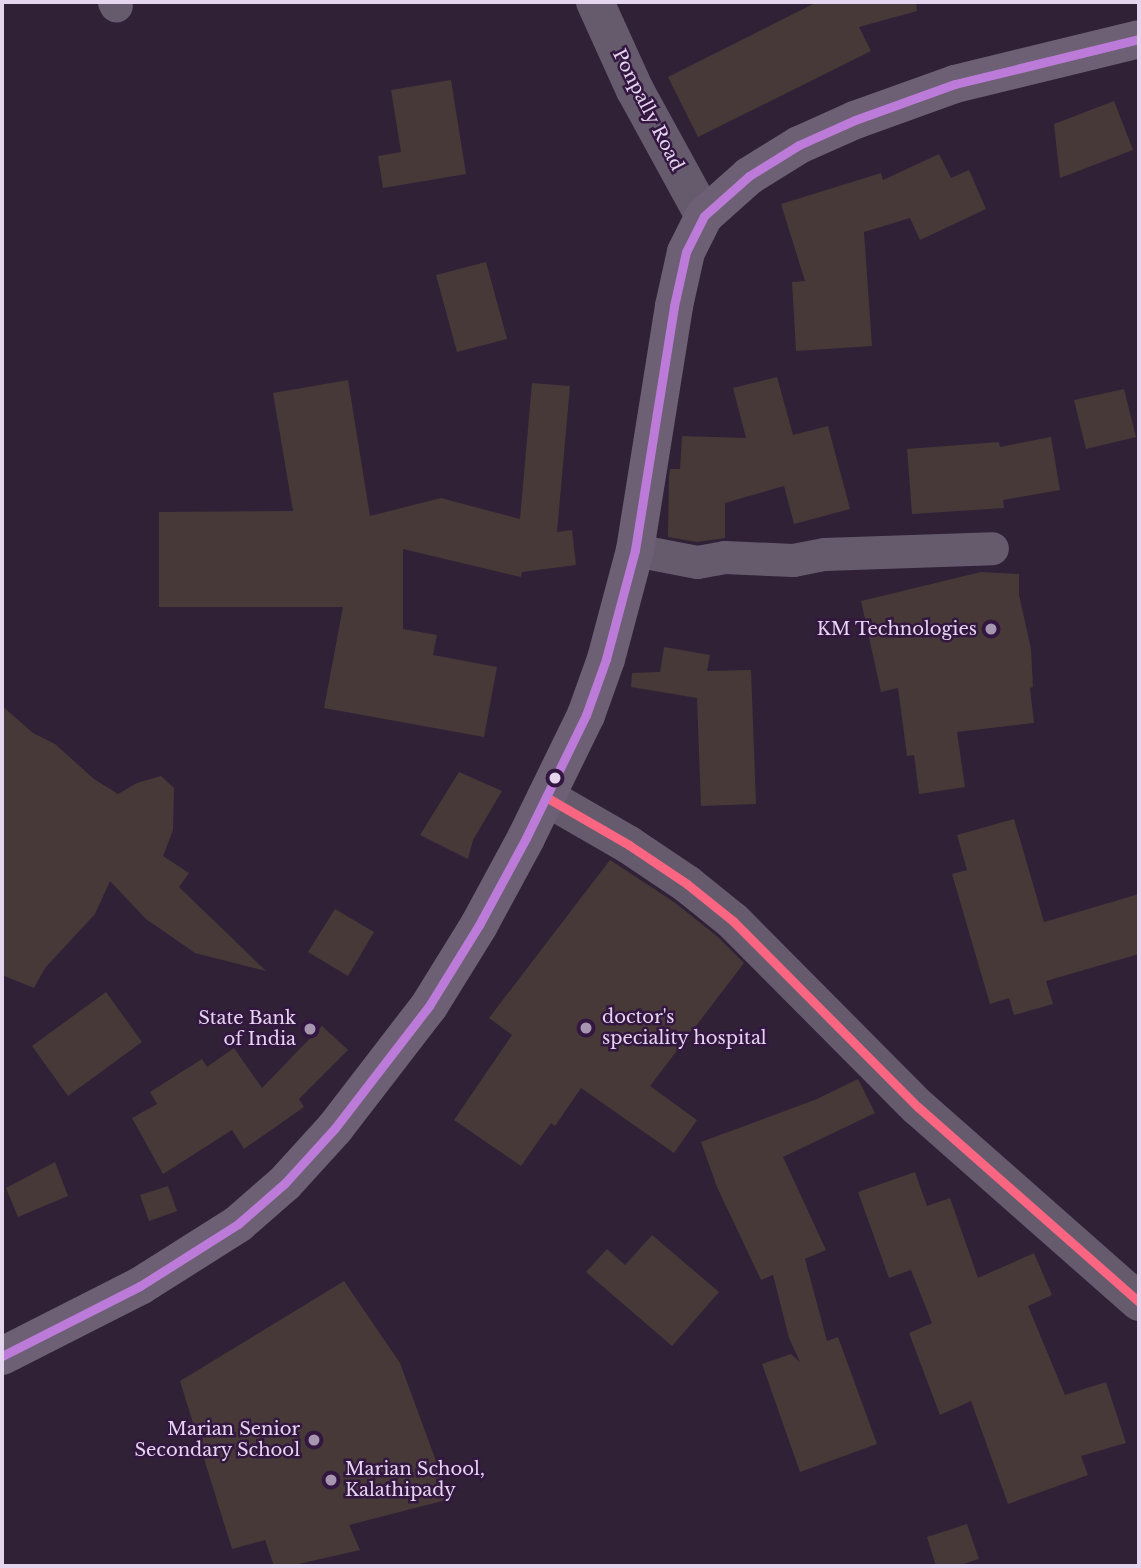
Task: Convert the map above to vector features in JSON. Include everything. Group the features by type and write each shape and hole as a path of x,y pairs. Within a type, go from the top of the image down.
{"highway":[{"path":"2,1356 39,1340 197,1253 238,1224 285,1184 335,1128 429,1006 479,925 586,715 602,670 635,550 674,306 686,252 704,216 749,177 799,145 855,120 955,85 1139,39"}],"main road":[{"name":"Ponpally Road","path":"595,2 635,90 704,216"},
{"path":"546,797 629,845 687,884 733,921 918,1107 1139,1302"}],"street":[{"path":"635,550 697,562 724,557 793,560 824,554 992,548"}],"building":[{"path":"817,2 916,2 917,11 859,27 871,51 698,137 668,77"},
{"path":"451,80 466,174 383,188 378,156 401,152 391,90"},
{"path":"1114,101 1133,150 1060,178 1054,124"},
{"path":"939,154 951,178 969,170 986,209 920,240 910,218 864,232 872,346 796,351 792,282 805,281 781,204 881,173 883,180"},
{"path":"486,262 507,339 457,352 436,275"},
{"path":"777,377 793,435 828,426 850,509 794,524 784,486 725,503 725,538 697,542 668,537 670,469 680,469 682,436 746,438 733,388"},
{"path":"348,380 370,516 441,498 520,519 532,383 570,386 557,532 572,530 576,565 522,572 521,577 403,549 403,629 437,635 433,655 497,667 484,737 324,708 343,607 159,607 159,512 293,511 273,393"},
{"path":"1124,389 1136,437 1086,449 1074,400"},
{"path":"1051,437 1060,490 1003,500 1004,508 912,514 907,449 999,442 1000,447"},
{"path":"981,572 1019,574 1019,595 1031,649 1033,687 1030,688 1034,723 957,732 965,787 919,794 914,755 907,756 898,688 881,692 861,601"},
{"path":"664,647 710,655 707,671 751,670 756,804 701,806 697,698 631,687 632,673 660,672"},
{"path":"2,706 33,733 55,744 94,779 118,794 137,783 161,776 174,788 173,830 163,856 189,873 179,887 266,971 195,953 146,919 110,881 95,914 45,968 34,988 2,975"},
{"path":"459,772 502,791 473,840 468,859 420,835"},
{"path":"1014,819 1044,922 1139,894 1139,954 1046,981 1053,1004 1014,1015 1009,998 990,1004 952,874 967,870 957,835"},
{"name":"doctor's speciality hospital","path":"610,860 674,902 718,937 744,963 650,1086 697,1120 674,1153 581,1088 555,1126 551,1123 521,1166 454,1120 512,1035 489,1018"},
{"path":"335,909 374,932 348,976 308,952"},
{"path":"106,992 142,1042 68,1096 32,1046"},
{"path":"322,1026 348,1050 299,1099 304,1107 244,1149 232,1130 163,1174 132,1118 157,1104 150,1092 202,1059 207,1067 234,1048 262,1088"},
{"path":"858,1079 875,1113 783,1157 826,1250 805,1259 827,1341 838,1337 877,1444 800,1472 762,1364 791,1354 800,1362 789,1338 773,1275 761,1280 717,1187 701,1142 817,1099"},
{"path":"55,1162 68,1196 18,1217 6,1188"},
{"path":"915,1172 927,1206 950,1198 978,1278 1034,1253 1052,1295 1028,1306 1065,1395 1106,1382 1126,1443 1081,1456 1088,1475 1008,1504 971,1401 940,1415 909,1333 932,1323 911,1270 889,1278 858,1192"},
{"path":"168,1186 177,1211 149,1221 140,1195"},
{"path":"652,1235 719,1292 672,1346 586,1272 607,1249 625,1265"},
{"name":"Marian Senior Secondary School","path":"344,1281 400,1363 450,1499 349,1525 360,1550 290,1566 274,1566 265,1540 232,1549 180,1381"},
{"path":"967,1524 979,1559 957,1566 936,1566 927,1537"}],"transit line":[{"path":"2,1356 140,1286 238,1224 285,1183 335,1128 429,1006 479,925 526,838 586,715 606,659 635,550 674,306 686,252 704,216 749,176 799,145 855,120 955,84 1139,39"},
{"path":"546,797 629,845 687,884 733,921 918,1107 1139,1302"}],"place":[{"name":"KM Technologies","path":"991,629"},
{"name":"doctor's speciality hospital","path":"586,1028"},
{"name":"State Bank of India","path":"310,1029"},
{"name":"Marian Senior Secondary School","path":"314,1440"},
{"name":"Marian School, Kalathipady","path":"331,1480"}]}
